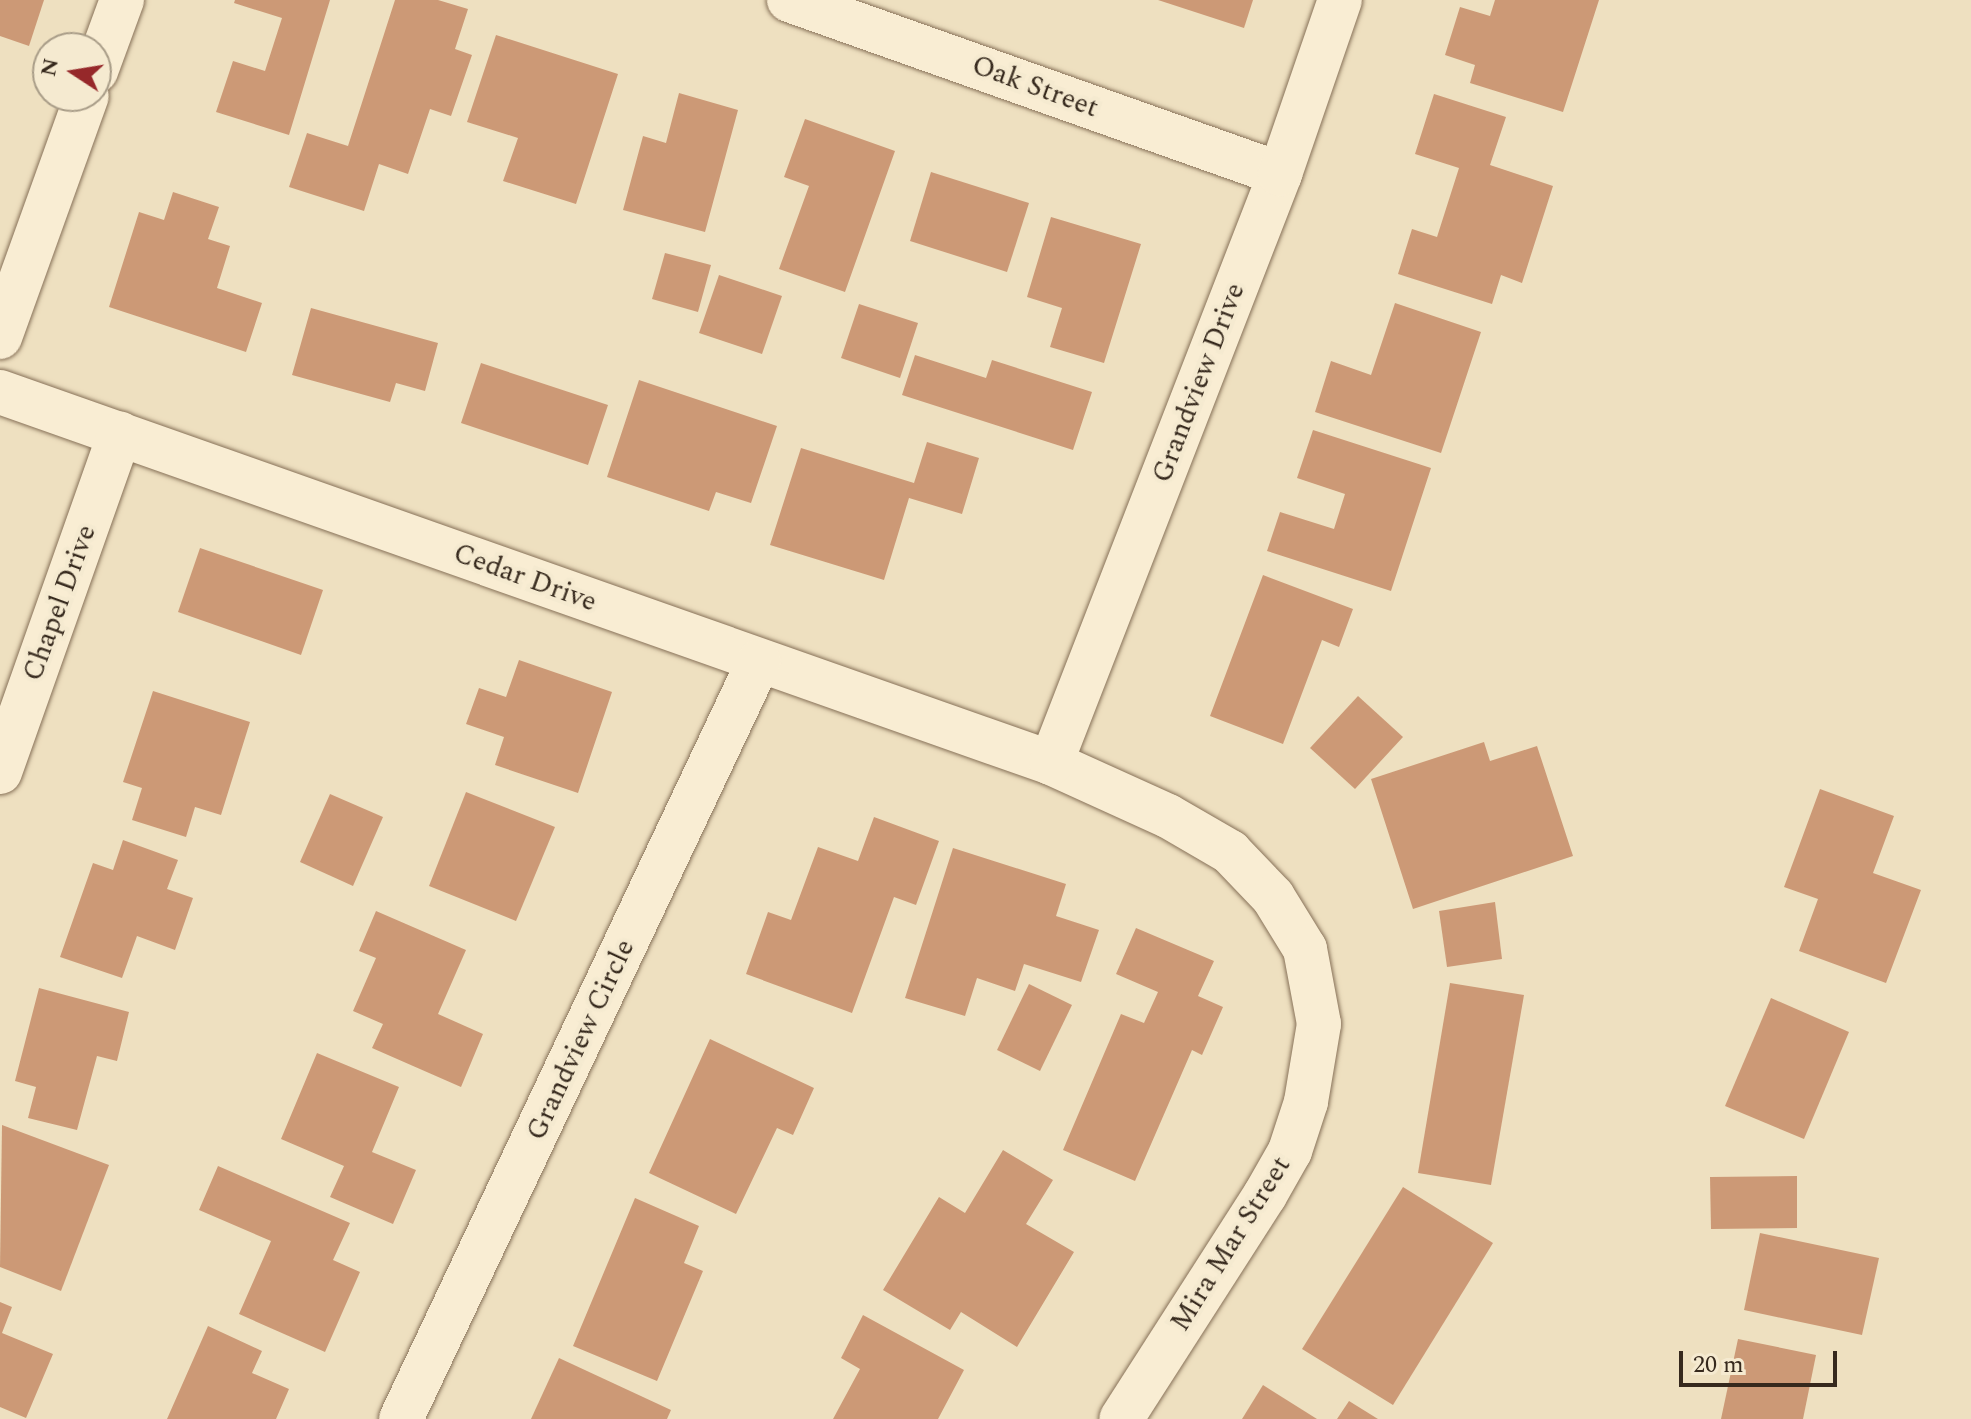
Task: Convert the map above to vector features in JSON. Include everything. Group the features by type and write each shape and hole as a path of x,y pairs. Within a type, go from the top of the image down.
{"street":[{"path":"110,32 122,0"},
{"name":"Oak Street","path":"789,0 1280,174"},
{"name":"Grandview Drive","path":"1051,763 1280,174 1340,0"},
{"path":"0,337 81,112"},
{"name":"Cedar Drive","path":"0,392 1051,763"},
{"name":"Chapel Drive","path":"0,772 120,434"},
{"name":"Grandview Circle","path":"401,1419 759,661"},
{"name":"Mira Mar Street","path":"1051,763 1168,816 1230,852 1273,897 1305,949 1319,1024 1306,1102 1290,1151 1121,1419"}],"building":[{"path":"0,0 44,0 29,46 0,36"},
{"path":"235,0 330,0 289,135 216,112 233,61 265,71 282,18 234,3"},
{"path":"395,0 438,0 468,9 455,49 472,55 451,116 430,109 408,174 379,164 364,211 289,187 307,133 348,146"},
{"path":"1158,0 1253,0 1244,28"},
{"path":"1495,0 1599,0 1563,112 1470,83 1475,65 1445,55 1460,7 1490,16"},
{"path":"496,35 618,74 576,204 503,181 518,138 467,122"},
{"path":"679,93 738,110 705,232 623,210 643,136 666,143"},
{"path":"1434,94 1506,117 1490,165 1553,186 1522,283 1501,275 1492,304 1398,274 1412,229 1437,237 1459,168 1415,154"},
{"path":"805,119 895,151 845,292 779,269 809,186 784,177"},
{"path":"931,172 1029,203 1007,272 910,241"},
{"path":"173,192 219,207 208,239 230,246 217,288 262,303 246,352 109,307 139,212 164,220"},
{"path":"1051,217 1141,244 1104,363 1050,347 1062,308 1027,297"},
{"path":"665,253 711,265 698,312 652,299"},
{"path":"719,275 782,296 762,354 699,333"},
{"path":"1395,303 1481,332 1441,453 1315,412 1331,361 1371,375"},
{"path":"859,304 918,323 900,378 841,358"},
{"path":"311,308 438,343 425,391 396,383 390,402 292,375"},
{"path":"915,355 986,378 992,360 1092,392 1073,450 902,395"},
{"path":"481,363 608,405 588,465 461,423"},
{"path":"639,380 777,426 751,503 716,492 709,511 607,477"},
{"path":"1313,430 1431,468 1391,591 1267,551 1280,512 1334,529 1345,494 1297,478"},
{"path":"927,442 979,458 962,514 909,498 884,580 770,545 801,448 914,483"},
{"path":"200,548 323,590 301,655 178,612"},
{"path":"1263,575 1353,609 1339,647 1322,640 1283,744 1210,716"},
{"path":"519,660 612,692 578,793 495,765 504,737 466,724 479,688 506,697"},
{"path":"153,691 250,722 221,815 195,807 186,837 132,820 142,788 123,782"},
{"path":"1358,696 1403,737 1355,789 1310,748"},
{"path":"1484,742 1490,761 1537,746 1573,856 1413,909 1371,779"},
{"path":"1820,789 1894,816 1873,873 1921,890 1886,983 1799,951 1818,899 1784,887"},
{"path":"466,792 555,827 516,921 429,886"},
{"path":"330,794 383,817 353,886 300,862"},
{"path":"874,817 939,841 916,905 894,897 852,1013 746,974 768,912 791,920 818,847 858,861"},
{"path":"123,840 178,860 167,889 193,898 175,950 137,936 122,978 60,957 93,863 113,870"},
{"path":"953,848 1066,884 1056,916 1099,930 1081,982 1024,964 1015,991 977,978 965,1016 905,998"},
{"path":"1495,902 1502,959 1447,967 1439,911"},
{"path":"376,911 466,950 438,1014 483,1034 461,1087 372,1048 383,1024 353,1011 376,958 359,951"},
{"path":"1136,928 1214,961 1198,996 1223,1007 1202,1055 1192,1050 1135,1181 1063,1150 1121,1014 1144,1023 1158,992 1116,974"},
{"path":"1450,983 1524,995 1491,1185 1418,1173"},
{"path":"1029,984 1072,1005 1040,1071 997,1050"},
{"path":"39,988 129,1012 117,1061 97,1056 77,1130 28,1118 36,1087 15,1081"},
{"path":"1771,998 1849,1032 1804,1139 1725,1106"},
{"path":"710,1039 814,1088 793,1135 777,1128 736,1214 649,1173"},
{"path":"317,1053 399,1087 372,1152 416,1170 393,1224 330,1197 344,1166 281,1139"},
{"path":"2,1125 109,1165 61,1291 0,1267"},
{"path":"1003,1150 1053,1180 1026,1224 1074,1252 1017,1347 961,1312 950,1330 883,1290 939,1197 965,1213"},
{"path":"218,1166 350,1223 333,1260 360,1272 325,1352 239,1314 271,1241 199,1210"},
{"path":"1797,1176 1797,1228 1711,1229 1710,1177"},
{"path":"1403,1187 1493,1243 1393,1405 1302,1349"},
{"path":"635,1198 699,1226 684,1263 703,1271 657,1381 573,1346"},
{"path":"1760,1233 1879,1258 1862,1335 1744,1310"},
{"path":"0,1302 12,1307 2,1333 53,1354 26,1418 0,1407"},
{"path":"863,1315 964,1370 938,1419 833,1419 860,1369 841,1358"},
{"path":"208,1326 262,1351 252,1373 289,1389 276,1419 167,1419"},
{"path":"1738,1339 1816,1355 1803,1419 1721,1419"},
{"path":"559,1358 671,1410 667,1419 531,1419"},
{"path":"1263,1385 1317,1419 1242,1419"},
{"path":"1349,1401 1378,1419 1337,1419"}]}
